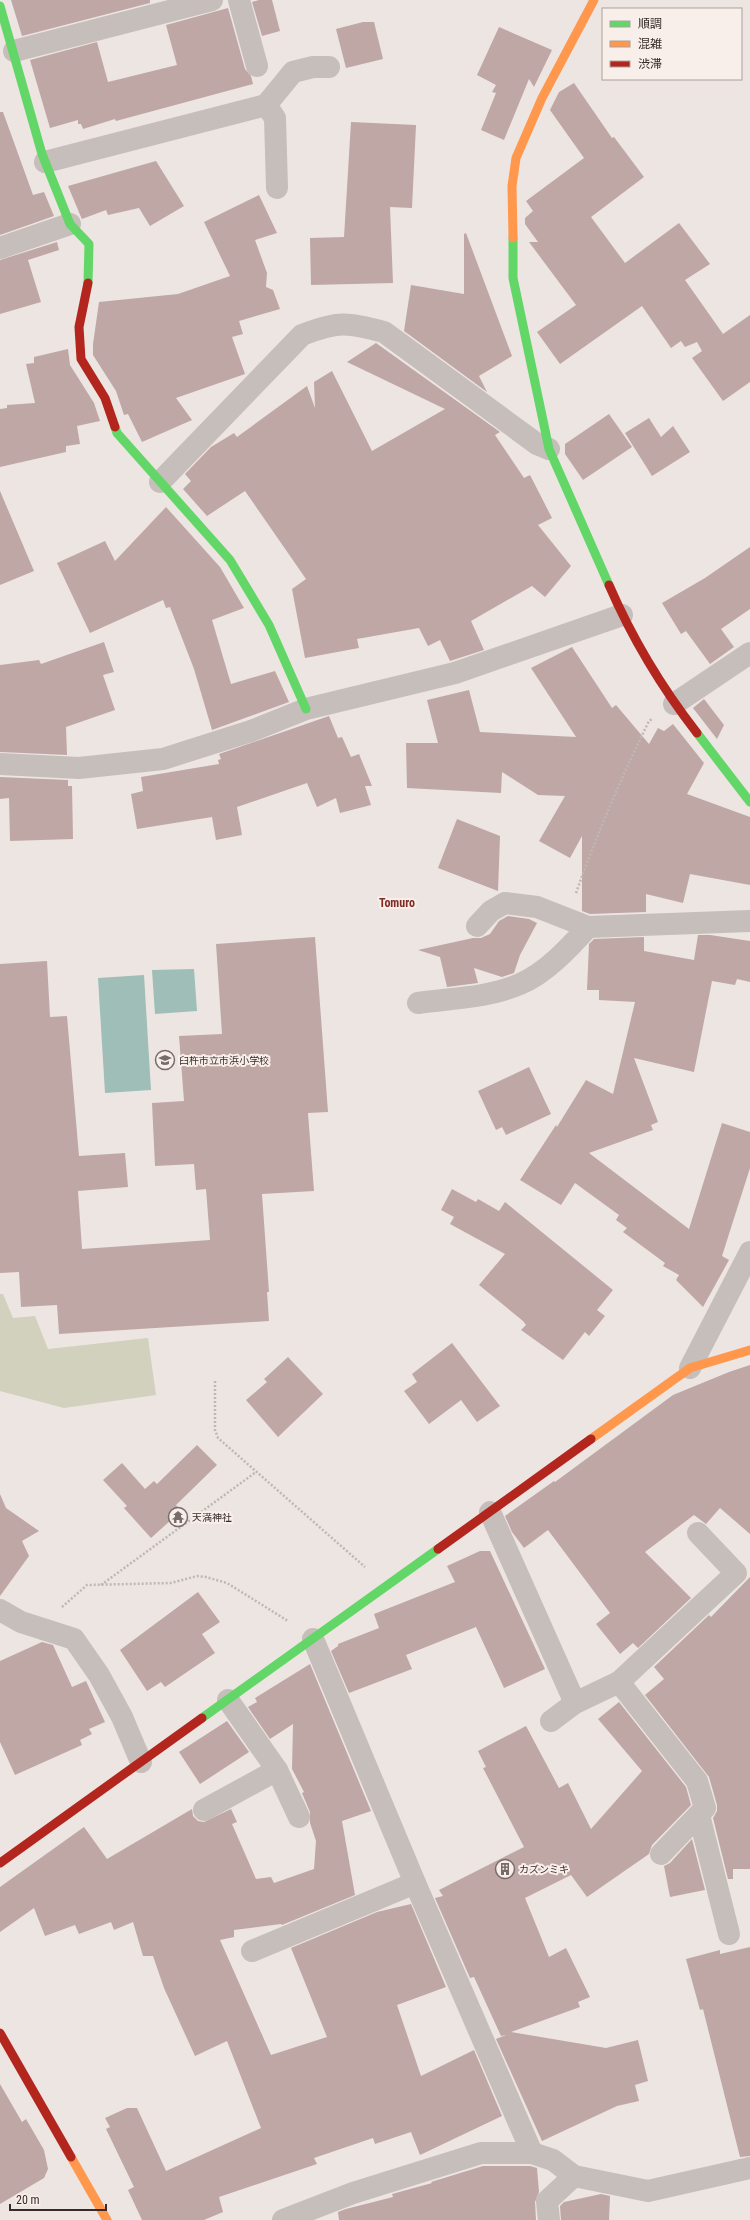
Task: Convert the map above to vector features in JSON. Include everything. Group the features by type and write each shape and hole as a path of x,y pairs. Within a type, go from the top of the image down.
{"street":[{"path":"14,51 212,0"},
{"path":"239,0 257,66"},
{"path":"594,0 542,98 516,158 512,186 513,278 549,449 622,615 674,704 750,802"},
{"path":"0,6 45,162 70,224 89,244 88,281 79,327 81,359 105,398 117,433 230,560 269,625 306,709"},
{"path":"45,162 266,105 293,72 313,67 329,67"},
{"path":"266,105 275,118 277,188"},
{"path":"0,248 70,224"},
{"path":"160,482 302,335 329,325 354,324 384,332 537,444 549,449"},
{"path":"0,764 79,768 164,759 251,731 306,709 455,673 622,615"},
{"path":"674,704 750,653"},
{"path":"477,926 491,911 505,903 537,907 588,927 750,922"},
{"path":"418,1003 479,996 521,984 563,954 588,927"},
{"path":"690,1368 750,1252"},
{"path":"0,1863 690,1368 750,1350"},
{"path":"490,1512 575,1703"},
{"path":"551,1721 575,1703 619,1682 736,1573 698,1533"},
{"path":"0,1610 21,1622 74,1639 99,1675 122,1717 141,1762"},
{"path":"312,1639 415,1883 532,2153"},
{"path":"619,1682 697,1781 705,1808 661,1854"},
{"path":"228,1700 277,1770 299,1817"},
{"path":"204,1810 277,1770"},
{"path":"699,1815 729,1934"},
{"path":"252,1951 415,1883"},
{"path":"0,2033 107,2220"},
{"path":"283,2220 353,2193 481,2153 532,2153 553,2160 574,2176 648,2190 750,2168"},
{"path":"549,2220 547,2201 574,2176"}],"path":[{"path":"567,920 602,822 645,728 649,721 674,704"},
{"path":"215,1381 215,1430 218,1438 387,1586"},
{"path":"101,1585 256,1472"},
{"path":"87,1585 171,1583 196,1576 206,1577 227,1583 298,1627 312,1639"}],"green space":[{"path":"0,1294 3,1294 13,1318 35,1316 48,1349 148,1338 156,1395 64,1408 0,1391"}],"water":[{"path":"194,969 197,1011 155,1014 152,970"},
{"path":"144,975 151,1090 105,1093 98,978"}],"building":[{"path":"11,0 150,0 150,3 22,36"},
{"path":"259,0 272,0 280,31 262,36 252,2"},
{"path":"228,8 245,69 251,76 253,84 116,121 115,119 83,129 81,124 78,124 78,120 50,128 30,60 97,42 108,82 177,65 166,25"},
{"path":"363,22 374,22 383,59 346,68 336,29"},
{"path":"499,27 552,50 534,87 529,79 504,140 481,130 496,93 492,92 496,85 477,75"},
{"path":"574,83 612,138 614,137 644,177 591,217 625,263 679,223 710,264 685,280 723,334 750,315 750,382 723,401 692,358 702,351 697,342 685,347 681,341 671,348 642,306 560,364 537,332 576,305 529,242 538,242 525,224 525,218 533,211 526,201 584,158 550,110 559,92"},
{"path":"0,112 3,112 33,195 44,192 54,216 0,235"},
{"path":"351,122 416,125 412,208 390,207 393,283 311,285 310,238 344,237"},
{"path":"156,161 184,206 150,226 139,208 108,215 106,210 82,219 68,186"},
{"path":"259,195 277,233 255,240 267,273 266,287 273,290 280,309 239,321 243,334 232,337 245,374 176,398 192,420 142,442 128,414 124,415 116,391 93,355 93,344 99,302 178,294 230,276 204,222"},
{"path":"466,233 512,356 479,376 487,392 404,331 411,285 464,294 464,234"},
{"path":"57,242 59,250 28,260 41,302 0,314 0,260"},
{"path":"376,343 500,432 495,435 524,478 530,475 552,518 538,525 571,566 545,597 532,586 471,621 484,650 450,661 440,640 428,646 419,628 357,639 359,648 305,658 292,589 306,579 245,491 207,516 183,489 191,481 185,474 211,447 234,433 237,437 307,386 315,408 314,382 332,371 372,451 445,409 347,362"},
{"path":"68,349 70,365 94,403 100,421 77,426 80,444 66,446 66,452 0,467 0,409 7,408 7,405 35,403 26,364 34,363 34,357"},
{"path":"609,414 632,447 583,480 565,454 565,444"},
{"path":"649,418 661,437 673,426 690,452 652,476 625,433"},
{"path":"0,491 34,571 0,585"},
{"path":"166,507 220,567 244,608 212,620 231,684 275,671 289,702 212,730 194,669 170,607 166,608 163,600 90,633 57,563 105,541 115,561"},
{"path":"750,547 750,609 721,629 734,647 710,664 686,631 681,634 662,603 705,578"},
{"path":"104,642 114,672 103,675 115,710 66,727 67,755 0,752 0,665 39,660 41,664"},
{"path":"572,647 612,708 616,705 649,744 658,728 664,731 673,724 704,763 687,794 750,817 750,885 690,874 683,903 646,894 646,912 590,914 582,911 582,836 570,858 539,841 565,796 538,795 502,772 501,793 407,788 406,743 438,743 427,700 469,690 480,732 576,737 531,668"},
{"path":"704,699 724,725 717,739 693,708"},
{"path":"329,716 338,738 342,737 351,757 359,754 372,786 365,786 371,805 340,813 336,798 317,807 307,783 237,807 242,835 216,840 212,817 137,829 131,794 143,791 141,777 219,764 218,760 221,759 219,754"},
{"path":"0,777 68,780 68,786 72,786 73,839 10,841 9,798 0,799"},
{"path":"457,819 500,836 498,891 438,868"},
{"path":"508,916 529,919 537,923 520,955 514,973 502,977 474,968 478,983 447,987 440,957 418,950 473,938 481,938 490,934 499,921"},
{"path":"698,935 710,935 750,941 750,982 737,979 735,985 712,981 694,1072 634,1058 658,1122 651,1125 653,1130 589,1153 689,1229 722,1123 750,1132 750,1168 722,1256 729,1260 703,1307 676,1280 679,1275 663,1266 665,1263 623,1232 627,1228 616,1220 619,1215 575,1183 561,1205 520,1180 556,1125 557,1127 586,1080 613,1094 635,1002 599,1000 599,990 587,990 589,944 594,939 644,937 644,951 694,960"},
{"path":"315,937 328,1112 308,1113 314,1191 262,1194 269,1292 267,1292 269,1321 59,1334 57,1305 21,1307 19,1272 0,1273 0,964 47,961 50,1017 67,1016 79,1156 125,1153 128,1187 78,1191 82,1249 210,1240 206,1189 196,1190 194,1164 155,1166 152,1103 184,1101 179,1036 222,1034 216,944"},
{"path":"529,1067 551,1114 506,1135 502,1127 496,1130 478,1091"},
{"path":"452,1189 476,1202 478,1199 499,1211 505,1202 613,1290 597,1310 605,1316 589,1336 585,1332 563,1360 521,1330 526,1325 523,1321 479,1285 505,1254 450,1224 454,1217 441,1210"},
{"path":"452,1343 500,1406 477,1422 461,1400 429,1424 404,1391 417,1382 412,1374"},
{"path":"288,1357 323,1394 278,1437 246,1400 267,1382 264,1379"},
{"path":"750,1365 750,1534 720,1508 706,1524 694,1515 645,1552 691,1598 638,1648 633,1643 620,1654 596,1624 610,1613 548,1530 524,1548 512,1532 505,1516 554,1481 555,1482 673,1395"},
{"path":"197,1445 217,1465 176,1505 181,1511 151,1538 124,1508 127,1506 103,1480 122,1463 145,1489 154,1481 157,1484"},
{"path":"0,1494 6,1508 39,1531 22,1541 29,1556 0,1596"},
{"path":"480,1551 490,1551 545,1669 504,1688 476,1627 406,1655 412,1669 349,1693 331,1651 338,1646 338,1644 379,1628 374,1614 455,1582 447,1566"},
{"path":"750,1577 750,1869 733,1869 733,1879 728,1879 713,1818 717,1811 717,1805 709,1777 645,1695 664,1679 654,1667 709,1615 711,1617"},
{"path":"198,1592 220,1622 202,1634 215,1653 165,1687 161,1682 147,1691 120,1650"},
{"path":"42,1642 53,1645 72,1687 86,1681 105,1722 89,1729 92,1734 80,1740 82,1745 15,1775 0,1742 0,1661"},
{"path":"310,1664 371,1811 342,1821 355,1895 282,1925 234,1930 234,1937 220,1940 271,2055 327,2037 291,1948 377,1912 411,1904 446,1987 397,2005 421,2076 474,2050 502,2116 420,2155 411,2132 375,2144 373,2138 314,2158 317,2164 219,2197 223,2212 204,2220 142,2220 128,2190 134,2187 106,2129 110,2127 105,2118 127,2108 137,2108 166,2171 261,2128 227,2041 195,2056 164,1988 153,1956 143,1956 133,1922 114,1930 111,1922 79,1934 75,1925 45,1936 34,1908 0,1932 0,1887 84,1827 107,1859 192,1809 193,1816 198,1821 204,1822 231,1809 237,1822 232,1824 256,1879 271,1877 274,1883 314,1869 316,1841 310,1823 310,1812 302,1793 304,1792 292,1769 293,1724 270,1739 248,1707 257,1702 255,1698"},
{"path":"619,1702 686,1787 691,1805 652,1845 649,1854 587,1897 571,1875 525,1898 549,1957 566,1948 590,1997 578,2002 580,2007 511,2032 606,2048 638,2040 648,2081 635,2085 639,2101 617,2106 542,2141 496,2039 506,2035 501,2036 474,1977 470,1978 435,1898 443,1896 439,1890 524,1847 483,1768 486,1767 478,1751 526,1726 559,1788 568,1783 591,1829 642,1771 598,1719"},
{"path":"227,1721 249,1752 200,1784 179,1752"},
{"path":"692,1839 705,1890 670,1897 664,1866 670,1863"},
{"path":"750,1947 750,2156 740,2157 703,2009 700,2010 686,1959 720,1950 720,1954"},
{"path":"0,2084 22,2122 26,2119 44,2150 48,2169 44,2178 0,2204"},
{"path":"483,2166 530,2166 537,2168 539,2192 535,2202 536,2220 339,2220 338,2212 346,2209 393,2197 392,2194 432,2183 431,2182"},
{"path":"601,2194 610,2196 609,2220 561,2220 560,2206 564,2202"}],"traffic: fast":[{"path":"0,6 42,154 70,224 89,244 88,283"},
{"path":"513,238 513,278 549,449 609,585"},
{"path":"115,427 117,433 230,560 269,625 306,709"},
{"path":"697,733 750,802"},
{"path":"202,1718 438,1549"}],"traffic: slow":[{"path":"513,238 512,186 516,158 542,98 594,0"},
{"path":"591,1439 690,1368 750,1350"},
{"path":"71,2157 107,2220"}],"traffic: jam":[{"path":"88,283 79,327 81,359 105,398 115,427"},
{"path":"609,585 648,662 697,733"},
{"path":"438,1549 591,1439"},
{"path":"0,1863 202,1718"},
{"path":"0,2033 71,2157"}],"place":[{"name":"臼杵市立市浜小学校","path":"165,1060"},
{"name":"天満神社","path":"178,1517"},
{"name":"カズンミキ","path":"505,1869"}],"district":[{"name":"Tomuro","path":"397,903"}]}
